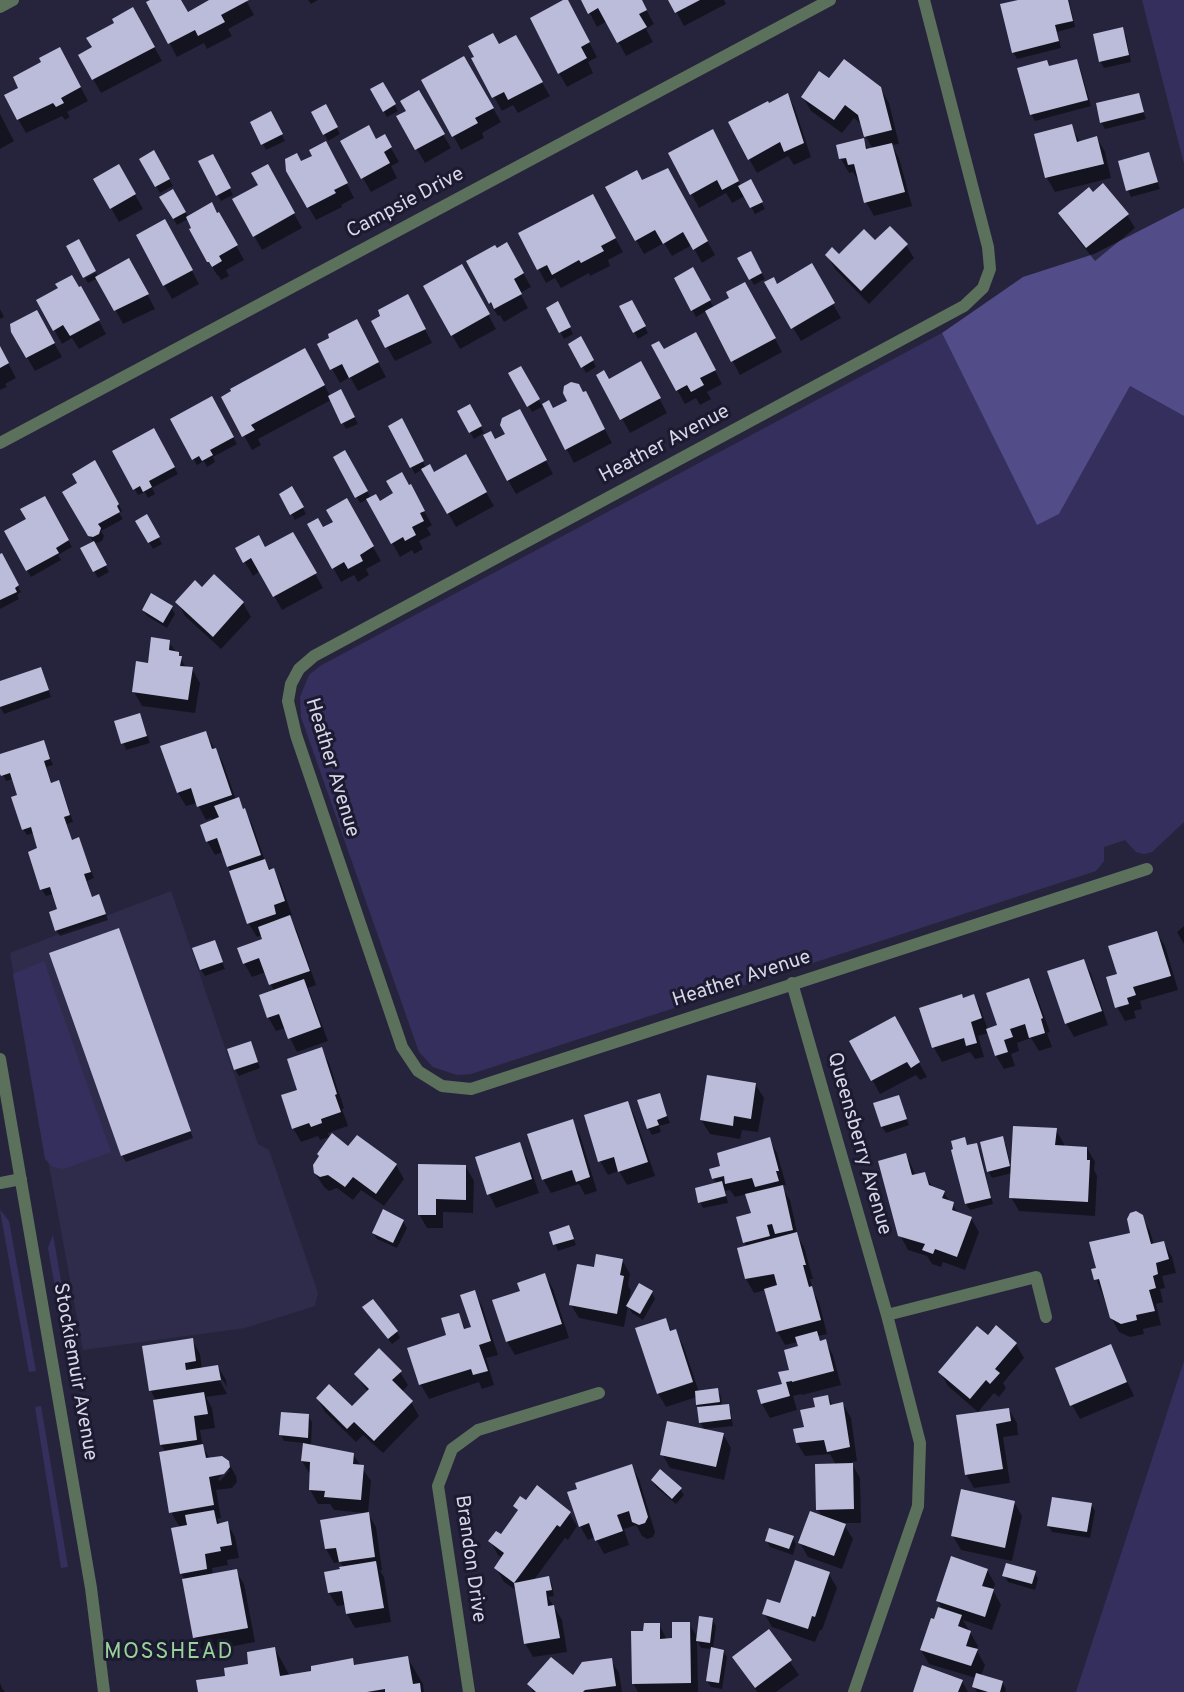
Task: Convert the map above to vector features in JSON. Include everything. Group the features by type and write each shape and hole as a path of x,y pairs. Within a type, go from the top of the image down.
{"street":[{"path":"0,7 13,0"},
{"name":"Campsie Drive","path":"0,443 830,0"},
{"name":"Heather Avenue","path":"924,0 988,247 990,269 983,288 964,306 314,656 299,669 291,684 288,700 296,735 402,1047 418,1071 442,1086 471,1089 1147,869"},
{"name":"Queensberry Avenue","path":"792,983 887,1315 920,1443 918,1506 854,1692"},
{"name":"Stockiemuir Avenue","path":"0,1059 91,1588 104,1692"},
{"path":"0,1183 21,1179"},
{"path":"887,1315 1036,1277 1046,1317"},
{"name":"Brandon Drive","path":"469,1692 438,1486 452,1449 478,1430 599,1393"}],"shaded area":[{"path":"1142,0 1184,0 1184,164"},
{"path":"1184,208 1184,416 1130,386 1059,514 1037,525 942,333 1023,277 1094,254"},
{"path":"942,333 1037,524 1059,514 1130,386 1184,416 1184,822 1152,852 1144,854 1136,852 1125,840 1104,847 1104,861 1096,871 471,1074 457,1075 433,1067 419,1052 301,717 300,697 309,675 320,666"},
{"path":"171,891 258,1144 269,1150 318,1293 315,1306 245,1328 83,1350 10,953"},
{"path":"44,961 111,1152 64,1169 53,1167 45,1159 13,974"},
{"path":"0,1210 9,1221 36,1371 29,1372"},
{"path":"53,1235 77,1373 71,1379 48,1248"},
{"path":"1184,1361 1184,1692 1076,1692"},
{"path":"41,1406 68,1567 61,1568 35,1407"}],"building":[{"path":"181,0 188,12 209,0 249,0 221,15 225,22 198,36 195,30 168,44 146,2"},
{"path":"563,0 568,0 590,42 581,47 587,58 558,74 530,18"},
{"path":"581,0 642,0 647,10 639,14 647,27 617,43 598,8 588,14"},
{"path":"668,0 700,0 675,13"},
{"path":"1018,0 1068,0 1073,21 1055,25 1059,41 1012,53 1000,4"},
{"path":"133,7 155,47 92,80 78,55 92,47 86,38 114,23 112,19"},
{"path":"1123,27 1129,55 1099,62 1093,34"},
{"path":"493,33 499,44 516,35 543,82 508,100 504,92 492,98 471,58 474,57 468,46"},
{"path":"60,47 81,87 61,98 64,103 56,107 53,103 17,120 4,95 18,88 13,77 41,62 39,58"},
{"path":"464,56 494,108 475,118 478,123 452,137 421,80"},
{"path":"844,59 881,87 892,130 864,137 858,115 845,105 834,120 801,97 819,71 829,78"},
{"path":"1077,59 1088,100 1030,115 1017,68 1047,60 1049,66"},
{"path":"383,82 396,104 383,112 370,89"},
{"path":"419,90 445,134 415,150 396,116 406,111 400,101"},
{"path":"788,93 804,143 784,152 780,142 748,160 728,122"},
{"path":"1139,93 1144,112 1100,123 1096,103"},
{"path":"326,104 338,127 323,135 311,112"},
{"path":"271,111 283,134 261,145 250,122"},
{"path":"1072,124 1077,142 1097,136 1104,164 1045,178 1034,134"},
{"path":"369,125 376,139 385,134 392,147 384,152 390,163 361,179 340,141"},
{"path":"713,129 739,181 722,190 717,180 690,195 668,153"},
{"path":"864,138 866,149 892,143 905,192 864,203 854,164 848,165 846,158 839,159 836,145"},
{"path":"326,141 348,183 334,190 336,193 307,208 286,171 285,159 297,153 301,161 312,156 309,150"},
{"path":"154,150 170,179 155,187 139,159"},
{"path":"1149,152 1158,182 1126,191 1118,161"},
{"path":"213,154 231,188 216,196 198,161"},
{"path":"119,164 136,194 110,209 93,179"},
{"path":"268,164 295,213 253,237 232,199 258,185 251,173"},
{"path":"668,168 708,241 693,250 683,232 663,244 655,230 635,241 605,187 637,170 642,180"},
{"path":"751,179 763,202 750,208 738,186"},
{"path":"1103,183 1129,214 1086,248 1058,213 1089,187 1093,192"},
{"path":"173,189 186,212 173,219 159,197"},
{"path":"593,194 616,238 601,246 604,251 581,263 579,260 552,275 547,265 537,270 518,233"},
{"path":"212,202 238,245 219,256 222,261 212,267 189,229 191,228 186,217"},
{"path":"165,219 193,270 163,286 136,235"},
{"path":"890,226 908,244 861,291 825,255 832,247 839,254 864,229 875,240"},
{"path":"79,239 96,271 83,278 66,246"},
{"path":"507,242 524,273 514,279 522,294 494,309 466,261 495,245 497,248"},
{"path":"751,251 762,273 749,280 737,258"},
{"path":"129,258 149,294 114,311 95,277"},
{"path":"812,263 835,303 791,329 764,282 774,277 777,284"},
{"path":"462,264 490,314 451,336 423,286"},
{"path":"693,267 711,300 691,311 674,278"},
{"path":"72,275 79,287 81,286 100,320 70,336 63,325 53,331 36,300 58,288 55,284"},
{"path":"745,282 776,338 731,362 705,311 729,298 726,292"},
{"path":"408,294 426,329 385,348 371,321 380,316 378,310"},
{"path":"632,300 646,326 633,333 619,306"},
{"path":"558,301 571,327 559,333 546,308"},
{"path":"37,310 55,343 26,358 11,332 10,324"},
{"path":"357,319 379,362 349,378 342,364 330,370 317,344 329,338 328,334"},
{"path":"696,332 716,370 700,378 704,385 691,392 687,385 676,391 651,345 659,341 664,349"},
{"path":"581,336 594,360 581,368 568,344"},
{"path":"0,346 9,363 0,368"},
{"path":"305,348 325,385 251,425 255,430 242,437 221,397 231,391 230,389"},
{"path":"641,361 661,398 620,420 596,375 604,370 609,379"},
{"path":"521,366 540,399 527,407 508,373"},
{"path":"571,382 579,384 583,392 586,391 605,429 565,450 542,404 549,400 553,408 567,401 563,393 564,386"},
{"path":"341,389 355,417 341,424 328,396"},
{"path":"212,396 234,437 210,450 213,455 202,461 199,456 192,460 170,419"},
{"path":"470,404 482,426 469,433 457,411"},
{"path":"520,409 547,460 507,481 483,435 491,431 495,439 505,434 500,425 502,418"},
{"path":"402,418 424,461 410,468 388,426"},
{"path":"154,428 175,467 149,481 152,487 143,492 140,486 133,490 112,451"},
{"path":"345,450 368,491 355,498 333,457"},
{"path":"466,454 487,492 447,514 421,469 430,464 434,472"},
{"path":"95,460 119,504 117,506 120,512 98,524 101,528 99,534 93,537 88,536 62,492 77,483 72,474"},
{"path":"402,472 425,511 420,513 424,521 412,527 416,535 405,541 403,537 391,544 366,499 376,494 380,501 393,493 386,481"},
{"path":"292,486 304,507 290,515 279,494"},
{"path":"45,496 69,540 56,548 59,553 26,571 4,531 26,519 20,509"},
{"path":"347,498 374,546 360,555 363,561 348,569 344,562 332,569 307,524 318,518 323,527 333,522 326,510"},
{"path":"147,514 160,537 148,543 135,521"},
{"path":"293,532 317,573 273,597 251,558 243,563 235,548 259,535 265,547"},
{"path":"94,541 107,565 93,572 80,548"},
{"path":"2,553 19,585 15,588 17,592 0,600 0,554"},
{"path":"214,574 244,602 213,637 175,602 195,580 202,587"},
{"path":"151,593 173,606 163,623 142,610"},
{"path":"151,637 170,640 169,650 179,652 179,656 182,656 180,666 193,667 188,700 132,692 136,661 148,663"},
{"path":"41,667 49,690 0,707 0,681"},
{"path":"140,713 147,736 121,744 114,721"},
{"path":"206,731 212,749 216,748 232,795 197,807 191,788 177,793 160,746"},
{"path":"44,740 50,759 44,761 51,783 59,780 70,815 64,817 72,840 79,837 91,872 84,874 92,897 99,894 106,914 55,931 49,912 57,909 50,887 40,890 28,852 37,848 31,827 22,830 11,797 17,795 10,773 1,776 0,774 0,754"},
{"path":"239,797 261,855 227,867 217,838 206,842 200,825 219,817 214,806"},
{"path":"265,859 269,870 274,868 285,901 274,905 276,914 247,924 229,871"},
{"path":"290,915 310,971 269,985 259,958 243,964 237,948 262,939 258,927"},
{"path":"119,928 191,1131 121,1156 49,953"},
{"path":"1157,931 1171,976 1133,987 1136,995 1127,998 1129,1004 1115,1008 1106,977 1117,974 1108,946"},
{"path":"215,940 223,962 200,970 192,948"},
{"path":"1084,959 1102,1011 1065,1024 1047,971"},
{"path":"1029,978 1043,1018 1041,1019 1045,1033 1029,1038 1025,1024 1010,1029 1013,1037 1004,1040 1008,1052 995,1056 986,1029 997,1025 986,993"},
{"path":"304,979 321,1027 288,1039 279,1014 267,1018 259,995"},
{"path":"962,994 963,998 974,994 982,1018 971,1022 977,1043 966,1046 964,1038 932,1048 919,1008"},
{"path":"895,1016 920,1062 911,1068 907,1062 871,1081 849,1041"},
{"path":"251,1041 258,1062 234,1070 227,1049"},
{"path":"322,1047 341,1112 321,1119 322,1123 311,1127 309,1123 292,1129 281,1095 297,1090 287,1059"},
{"path":"707,1075 756,1083 751,1119 734,1116 733,1126 700,1120"},
{"path":"660,1093 667,1116 657,1120 659,1125 647,1129 637,1100"},
{"path":"899,1095 907,1119 881,1127 873,1103"},
{"path":"628,1101 648,1162 618,1172 614,1157 598,1162 584,1115"},
{"path":"573,1119 590,1177 576,1182 572,1170 542,1180 527,1134"},
{"path":"1013,1126 1057,1128 1055,1145 1087,1147 1087,1160 1090,1160 1088,1202 1009,1198"},
{"path":"332,1133 348,1146 357,1135 397,1164 376,1194 353,1177 345,1187 328,1175 320,1177 314,1173 313,1165 319,1156 317,1154"},
{"path":"1003,1136 1010,1166 987,1172 980,1142"},
{"path":"770,1137 779,1171 776,1171 779,1181 755,1187 752,1178 725,1184 724,1176 712,1179 709,1169 720,1166 717,1153"},
{"path":"965,1137 967,1145 977,1143 991,1198 965,1204 951,1150 953,1149 951,1141"},
{"path":"520,1142 532,1179 487,1195 475,1157"},
{"path":"906,1153 912,1175 925,1172 929,1185 945,1191 942,1198 954,1202 952,1210 972,1217 957,1257 935,1249 933,1254 922,1250 925,1244 898,1236 878,1161"},
{"path":"418,1164 466,1165 466,1200 436,1199 436,1215 418,1215"},
{"path":"722,1181 726,1196 698,1203 695,1188"},
{"path":"783,1185 793,1230 775,1234 772,1224 767,1225 770,1236 743,1243 736,1217 751,1213 745,1194"},
{"path":"383,1209 404,1220 393,1243 372,1233"},
{"path":"1136,1211 1143,1215 1151,1244 1164,1241 1169,1259 1156,1263 1158,1274 1153,1276 1156,1288 1149,1290 1155,1311 1136,1315 1137,1320 1121,1324 1110,1318 1099,1279 1094,1280 1091,1269 1096,1268 1089,1242 1130,1233 1127,1219 1130,1213"},
{"path":"569,1225 574,1239 553,1245 549,1232"},
{"path":"797,1232 809,1287 812,1286 821,1320 776,1332 764,1289 777,1285 774,1274 745,1279 737,1248"},
{"path":"596,1254 623,1259 620,1275 624,1276 617,1314 569,1305 577,1264 594,1267"},
{"path":"545,1273 562,1324 506,1342 492,1300 520,1291 517,1283"},
{"path":"639,1283 653,1291 640,1314 626,1306"},
{"path":"475,1290 491,1341 479,1345 488,1371 473,1375 471,1369 419,1385 407,1348 446,1335 441,1318 459,1313 464,1329 471,1327 460,1295"},
{"path":"373,1299 398,1331 388,1339 362,1307"},
{"path":"666,1318 670,1331 676,1329 693,1382 657,1394 635,1328"},
{"path":"996,1325 1017,1343 995,1369 1000,1373 990,1384 986,1380 970,1399 938,1372 977,1326 988,1335"},
{"path":"817,1331 820,1341 826,1339 834,1371 786,1382 790,1396 761,1404 757,1390 782,1384 778,1372 789,1370 784,1350 798,1346 795,1337"},
{"path":"193,1338 196,1361 185,1363 186,1370 218,1365 221,1380 149,1391 142,1346"},
{"path":"1111,1344 1127,1382 1070,1406 1055,1368"},
{"path":"379,1348 402,1371 392,1380 413,1401 374,1441 354,1422 347,1429 316,1398 329,1384 352,1406 369,1389 354,1374"},
{"path":"718,1388 720,1402 696,1405 695,1391"},
{"path":"204,1392 208,1414 194,1416 197,1440 160,1445 153,1400"},
{"path":"828,1395 830,1405 843,1402 850,1447 827,1452 824,1440 796,1443 793,1429 804,1427 800,1410 815,1407 813,1398"},
{"path":"729,1404 731,1419 699,1423 697,1407"},
{"path":"1009,1408 1011,1421 996,1424 1003,1469 965,1475 956,1415"},
{"path":"281,1412 309,1414 308,1438 279,1435"},
{"path":"667,1421 724,1433 716,1467 660,1455"},
{"path":"303,1443 354,1453 353,1464 364,1465 361,1500 324,1497 325,1491 309,1490 310,1462 301,1461"},
{"path":"203,1444 206,1458 222,1456 229,1461 230,1467 224,1474 209,1477 214,1505 169,1513 159,1452"},
{"path":"853,1463 854,1509 816,1510 815,1464"},
{"path":"632,1464 648,1517 645,1523 639,1525 632,1522 629,1511 617,1515 623,1531 595,1541 589,1523 579,1527 567,1492 577,1489 575,1483"},
{"path":"660,1469 682,1488 672,1499 651,1480"},
{"path":"537,1485 571,1512 560,1527 557,1525 514,1583 494,1568 504,1553 488,1541 496,1531 501,1534 518,1510 513,1506 520,1496 526,1500"},
{"path":"961,1489 1015,1501 1005,1548 951,1536"},
{"path":"1052,1497 1092,1503 1087,1532 1047,1526"},
{"path":"214,1510 217,1524 228,1521 232,1545 220,1547 221,1551 205,1554 207,1569 180,1574 171,1528 187,1525 185,1515"},
{"path":"810,1511 846,1524 834,1556 798,1543"},
{"path":"369,1512 375,1557 339,1562 336,1548 325,1549 320,1520"},
{"path":"769,1528 794,1536 789,1549 765,1541"},
{"path":"951,1556 988,1569 982,1586 994,1589 985,1617 936,1601"},
{"path":"795,1560 830,1572 815,1617 812,1616 808,1629 762,1614 767,1599 780,1603"},
{"path":"376,1561 384,1608 346,1614 342,1591 328,1593 324,1572"},
{"path":"1006,1563 1036,1571 1032,1584 1002,1576"},
{"path":"237,1569 248,1628 193,1638 182,1579"},
{"path":"549,1576 552,1590 546,1591 548,1606 554,1605 560,1638 524,1644 514,1583"},
{"path":"938,1607 962,1615 958,1626 971,1631 966,1646 978,1649 971,1666 920,1650 931,1618 934,1619"},
{"path":"699,1616 713,1618 710,1643 696,1641"},
{"path":"672,1622 690,1622 691,1683 632,1684 631,1631 643,1631 644,1623 660,1623 660,1639 672,1638"},
{"path":"769,1629 792,1660 755,1688 732,1657"},
{"path":"275,1647 280,1676 311,1671 311,1666 353,1658 354,1665 408,1656 413,1684 420,1683 421,1692 385,1692 385,1689 367,1692 198,1692 196,1680 225,1676 224,1668 248,1664 247,1652"},
{"path":"711,1647 724,1650 719,1683 706,1681"},
{"path":"551,1657 573,1675 582,1662 612,1658 616,1686 583,1692 536,1692 527,1684"},
{"path":"922,1665 963,1680 958,1692 913,1692"},
{"path":"976,1673 1003,1681 1000,1692 988,1692 972,1687"}],"district":[{"name":"MOSSHEAD","path":"169,1654"}]}
